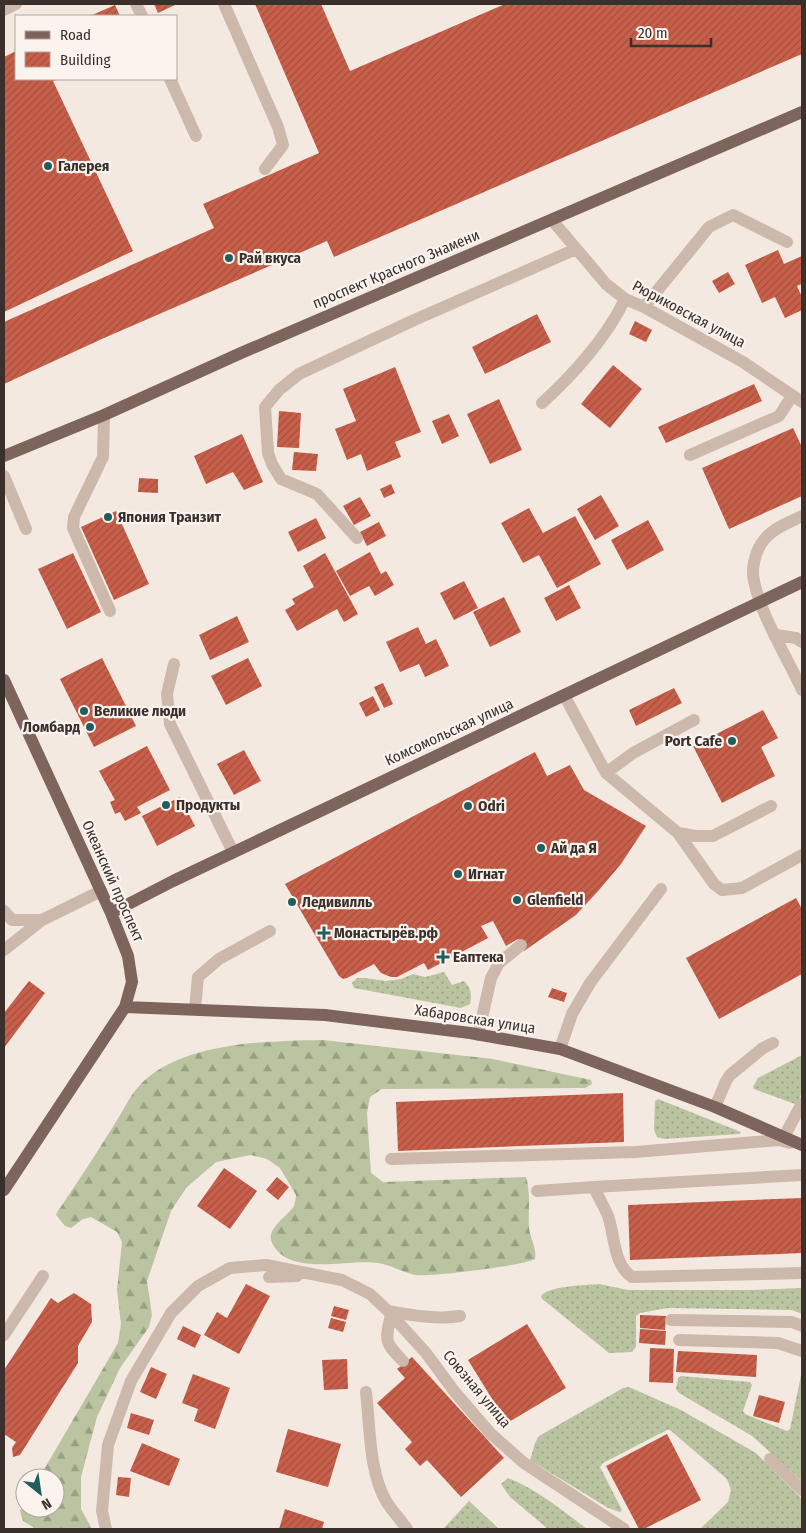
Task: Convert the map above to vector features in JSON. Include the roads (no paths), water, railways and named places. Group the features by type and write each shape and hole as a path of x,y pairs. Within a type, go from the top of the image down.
{"main road":[{"name":"проспект Красного Знамени","path":"4,456 104,415 241,353 802,112"},
{"name":"Комсомольская улица","path":"111,913 233,852 802,582"},
{"name":"Океанский проспект","path":"4,680 111,913 128,956 132,982 125,1008 4,1190"},
{"name":"Хабаровская улица","path":"125,1008 325,1015 478,1035 560,1049 716,1107 802,1146"}],"street":[{"path":"4,10 16,4"},
{"path":"224,4 278,127 283,145 265,169"},
{"path":"170,80 196,136"},
{"path":"644,307 709,227 733,215 788,242"},
{"name":"Рюриковская улица","path":"552,220 606,284 625,299 644,307 743,362 797,399"},
{"path":"357,538 317,494 281,479 268,453 265,407 279,390 299,374 412,321 576,249"},
{"path":"542,403 580,366 625,299"},
{"path":"690,455 779,416 797,399"},
{"path":"104,415 103,457 74,517 73,528 110,610"},
{"path":"4,476 26,529"},
{"path":"802,516 773,531 762,544 754,562 753,579 761,602 802,690"},
{"path":"776,635 796,638 802,642"},
{"path":"174,664 167,694 170,724 233,852"},
{"path":"564,696 606,772 678,833 714,884 722,890 742,888 802,855"},
{"path":"606,772 633,753 694,720"},
{"path":"678,833 713,836 771,806"},
{"path":"560,1049 572,1014 590,983 661,889"},
{"path":"4,950 42,920 101,892"},
{"path":"4,911 12,920 42,920"},
{"path":"195,1009 198,978 219,959 270,931"},
{"path":"478,1035 491,978 499,963 521,945"},
{"path":"716,1107 730,1075 763,1048 773,1043"},
{"path":"784,1137 802,1103"},
{"path":"391,1159 635,1152 779,1140 802,1146"},
{"path":"537,1191 802,1175"},
{"path":"594,1187 607,1214 619,1264 624,1272 632,1277 802,1273"},
{"path":"106,1529 102,1511 108,1445 131,1381 171,1313 198,1286 230,1268 266,1265 319,1275"},
{"path":"269,1277 319,1275"},
{"name":"Союзная улица","path":"319,1275 342,1280 370,1294 426,1353 454,1391 490,1433 524,1464 624,1529"},
{"path":"4,1335 43,1276"},
{"path":"403,1361 392,1350 386,1337 389,1313 447,1318 460,1316"},
{"path":"671,1320 792,1322 802,1326"},
{"path":"679,1340 778,1343 802,1351"},
{"path":"366,1392 377,1479 386,1501 407,1529"},
{"path":"770,1459 802,1490"}],"place":[{"name":"Галерея","path":"48,166"},
{"name":"Рай вкуса","path":"229,258"},
{"name":"Япония Транзит","path":"108,517"},
{"name":"Великие люди","path":"84,711"},
{"name":"Ломбард","path":"90,727"},
{"name":"Port Cafe","path":"732,741"},
{"name":"Продукты","path":"166,805"},
{"name":"Odri","path":"468,806"},
{"name":"Ай да Я","path":"541,848"},
{"name":"Игнат","path":"458,874"},
{"name":"Glenfield","path":"517,900"},
{"name":"Ледивилль","path":"292,902"},
{"name":"Монастырёв.рф","path":"324,933"},
{"name":"Еаптека","path":"443,957"}]}
